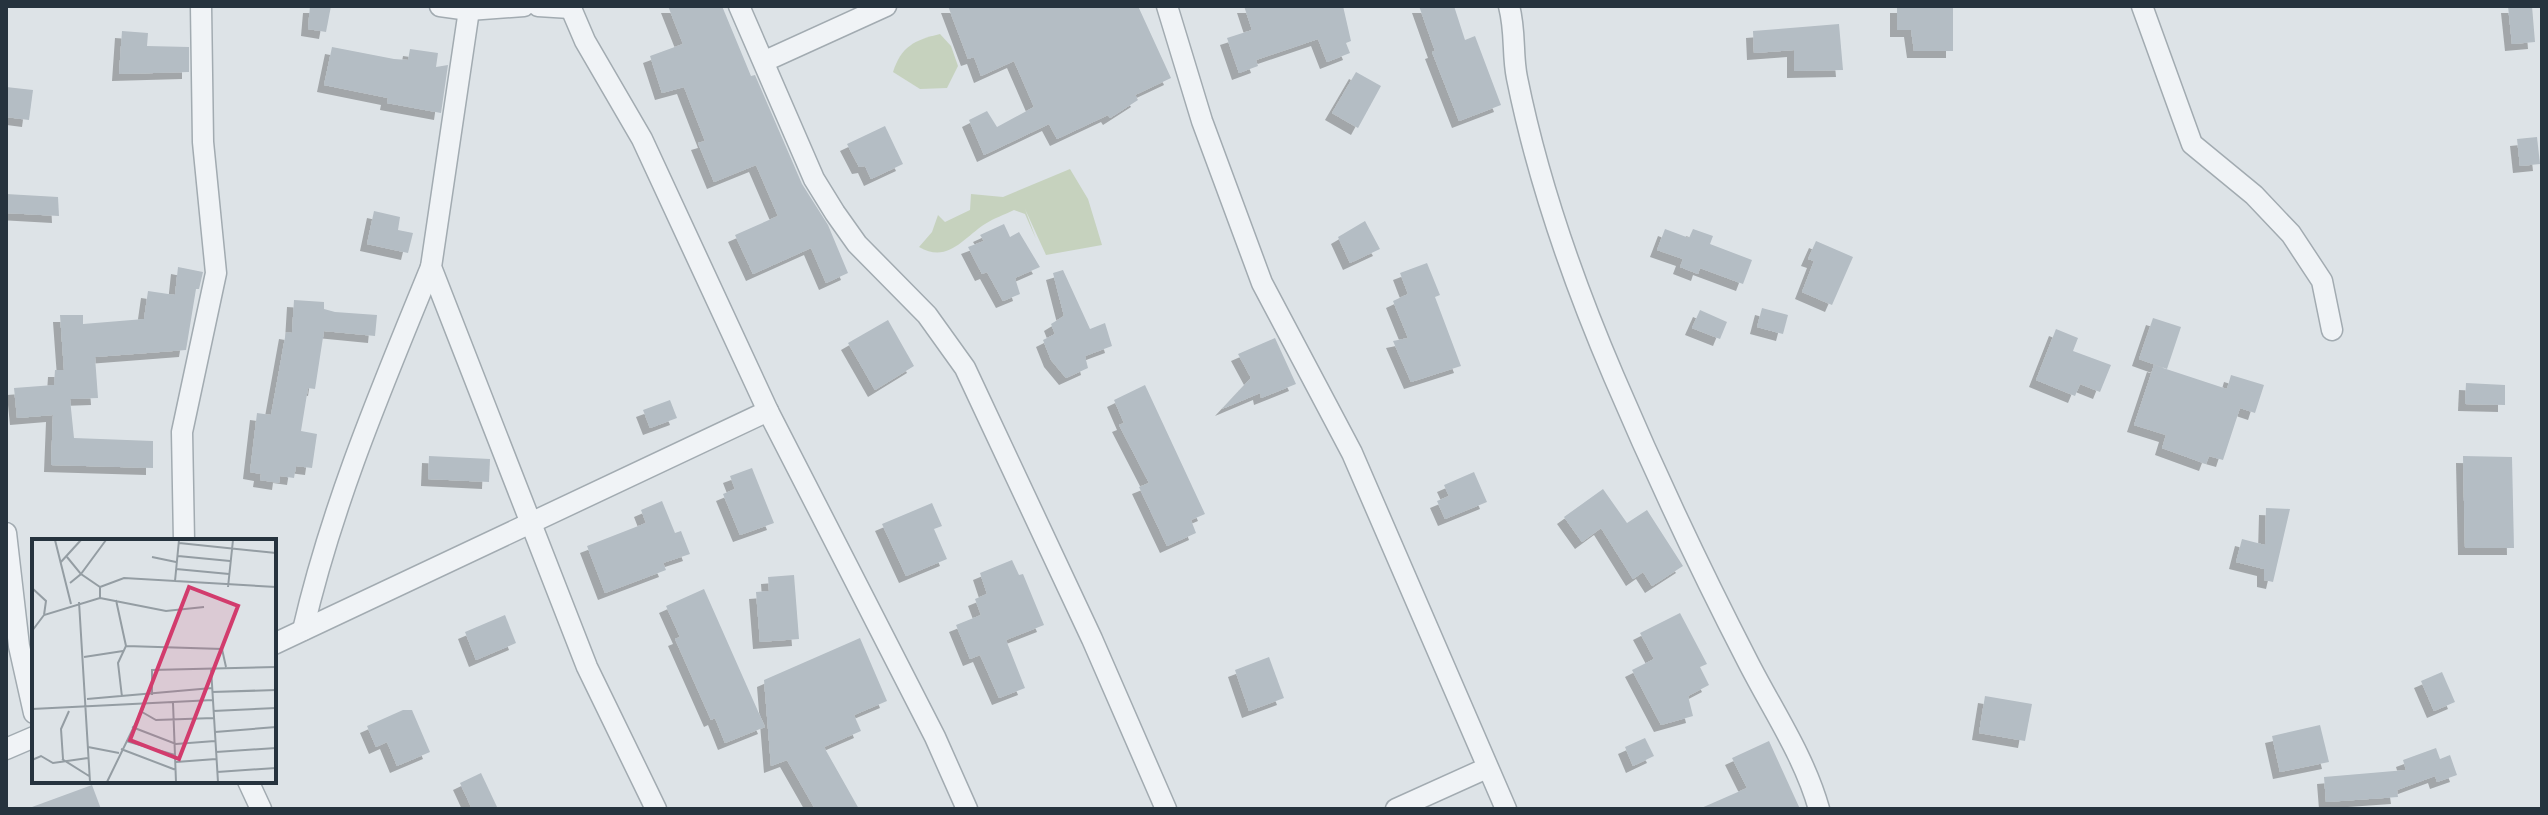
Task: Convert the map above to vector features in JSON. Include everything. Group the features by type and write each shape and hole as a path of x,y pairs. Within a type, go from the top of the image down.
{"street":[{"path":"184,539 182,432 216,273 203,142 201,6"},
{"path":"440,6 469,10 524,6"},
{"path":"538,6 570,7 585,41 642,139 768,411 928,723 967,809"},
{"path":"739,6 814,179 835,213 857,244 927,315 971,379 1166,809"},
{"path":"765,61 886,6"},
{"path":"1167,6 1202,121 1262,283 1352,453 1506,809"},
{"path":"1509,6 1516,34 1516,74 1545,201 1565,256 1614,378 1747,660 1810,778 1819,809"},
{"path":"2142,6 2192,144 2254,195 2291,234 2322,281 2332,330"},
{"path":"303,630 321,553 354,456 431,267 469,10"},
{"path":"431,267 587,667 656,809"},
{"path":"276,643 530,520 768,411"},
{"path":"6,533 19,646 32,704"},
{"path":"6,749 32,738"},
{"path":"1396,809 1487,768"},
{"path":"249,783 261,809"}],"green space":[{"path":"940,34 951,46 958,66 947,88 920,89 893,72 900,56 910,46"},
{"path":"1070,169 1088,199 1102,245 1046,255 1025,209 1036,239 1025,214 1014,210 988,222 947,251 938,253 919,247 932,232 938,215 945,222 970,210 971,194 1003,197"}],"building":[{"path":"310,6 331,6 326,32 308,29"},
{"path":"668,6 722,6 751,76 755,75 802,184 828,225 848,273 826,283 811,248 753,274 735,235 778,216 756,165 714,182 698,143 705,141 684,87 662,93 650,56 683,44"},
{"path":"948,6 1138,6 1171,78 1135,95 1138,100 1110,118 1108,115 1057,139 1049,124 984,155 969,120 987,111 997,127 1034,107 1014,61 981,76 974,57 968,59"},
{"path":"1244,6 1343,6 1351,41 1346,43 1350,53 1327,62 1318,39 1256,60 1258,66 1239,73 1227,38 1252,30"},
{"path":"1419,6 1454,6 1465,40 1475,36 1501,105 1459,121 1432,52 1435,51"},
{"path":"1897,6 1953,6 1953,51 1914,51 1911,30 1897,30"},
{"path":"2508,6 2532,6 2535,42 2512,44"},
{"path":"1839,24 1843,70 1794,71 1794,50 1754,53 1753,31"},
{"path":"122,31 148,33 147,46 189,47 189,72 119,74"},
{"path":"332,47 408,60 410,49 438,53 436,67 448,65 441,113 387,103 388,98 324,85"},
{"path":"1356,72 1381,86 1358,128 1332,113"},
{"path":"6,87 33,90 29,120 6,117"},
{"path":"885,126 903,164 871,179 865,166 859,167 847,144"},
{"path":"2537,137 2540,164 2520,166 2517,139"},
{"path":"6,194 58,197 59,216 6,213"},
{"path":"374,211 400,217 398,230 413,233 408,253 367,244"},
{"path":"1365,221 1380,249 1350,263 1338,237"},
{"path":"1004,224 1010,237 1019,232 1040,267 1015,278 1020,294 1003,301 987,272 982,274 968,247 984,241 980,235"},
{"path":"1665,229 1689,238 1693,229 1713,236 1710,244 1752,260 1743,284 1700,268 1698,274 1680,267 1683,259 1657,250"},
{"path":"1816,241 1853,257 1832,305 1802,292 1814,261 1808,259"},
{"path":"1427,263 1440,295 1435,297 1461,366 1411,382 1393,341 1408,338 1393,301 1408,294 1400,273"},
{"path":"178,267 203,272 199,289 196,289 186,350 95,357 98,398 70,399 74,438 153,441 153,468 51,465 53,415 17,418 14,388 54,385 55,370 64,370 60,315 83,315 83,324 144,319 148,291 175,295"},
{"path":"1063,270 1090,329 1105,323 1112,346 1085,356 1088,368 1066,378 1051,360 1043,340 1055,334 1051,324 1064,316 1053,273"},
{"path":"294,300 324,302 324,309 335,312 377,315 375,336 324,331 315,389 308,388 301,431 317,434 312,468 296,466 294,478 280,476 279,483 260,480 261,474 250,472 257,413 271,415 286,332 292,333"},
{"path":"1762,308 1788,315 1783,334 1757,327"},
{"path":"1700,310 1727,322 1720,339 1692,328"},
{"path":"2153,318 2181,327 2167,369 2139,359"},
{"path":"888,320 914,366 875,390 848,343"},
{"path":"2056,329 2078,338 2073,351 2111,365 2100,392 2080,384 2075,396 2036,380"},
{"path":"1275,338 1296,384 1261,398 1260,393 1222,409 1251,378 1238,354"},
{"path":"2154,365 2227,389 2231,375 2264,385 2255,413 2240,408 2223,460 2209,456 2206,464 2162,448 2166,435 2134,425"},
{"path":"2466,383 2505,385 2505,405 2465,404"},
{"path":"1145,385 1205,514 1191,520 1196,533 1167,546 1139,487 1149,483 1119,425 1124,423 1114,400"},
{"path":"670,400 677,418 650,428 643,410"},
{"path":"429,456 490,459 489,482 428,479"},
{"path":"2463,456 2512,457 2514,548 2465,548"},
{"path":"752,468 774,523 740,535 723,494 735,489 730,476"},
{"path":"1474,472 1487,502 1445,519 1437,501 1449,496 1444,485"},
{"path":"1603,489 1627,523 1647,510 1683,566 1652,586 1643,572 1633,579 1601,528 1582,542 1564,517"},
{"path":"662,501 675,533 681,531 690,554 663,563 666,570 605,593 587,546 646,523 641,510"},
{"path":"932,503 942,526 934,529 947,559 906,576 882,524"},
{"path":"2266,508 2290,509 2273,582 2264,580 2264,569 2236,562 2242,539 2265,545"},
{"path":"1012,560 1019,575 1023,574 1044,625 1006,640 1025,688 999,698 980,655 970,659 956,625 981,615 975,599 987,594 980,573"},
{"path":"794,575 799,639 760,642 756,592 769,591 768,577"},
{"path":"704,589 765,727 725,743 715,718 711,720 675,639 680,637 666,606"},
{"path":"1680,613 1707,664 1700,667 1709,685 1688,696 1693,716 1661,725 1632,670 1654,659 1640,633"},
{"path":"505,615 516,643 476,660 465,632"},
{"path":"860,638 887,701 854,715 861,731 824,747 859,809 815,809 787,760 771,766 764,680"},
{"path":"1269,657 1284,698 1249,711 1235,670"},
{"path":"2442,672 2455,702 2434,711 2421,681"},
{"path":"1985,696 2032,704 2025,741 1979,733"},
{"path":"403,710 412,710 430,752 397,766 387,742 376,747 367,726"},
{"path":"2320,725 2329,762 2280,772 2272,736"},
{"path":"1645,738 1654,756 1633,766 1625,747"},
{"path":"1769,741 1800,809 1699,809 1747,788 1732,758"},
{"path":"2436,748 2440,759 2450,755 2457,775 2437,782 2435,776 2397,790 2398,797 2326,802 2324,777 2406,770 2403,760"},
{"path":"481,773 498,809 472,809 460,783"},
{"path":"92,785 101,809 32,807"}]}
